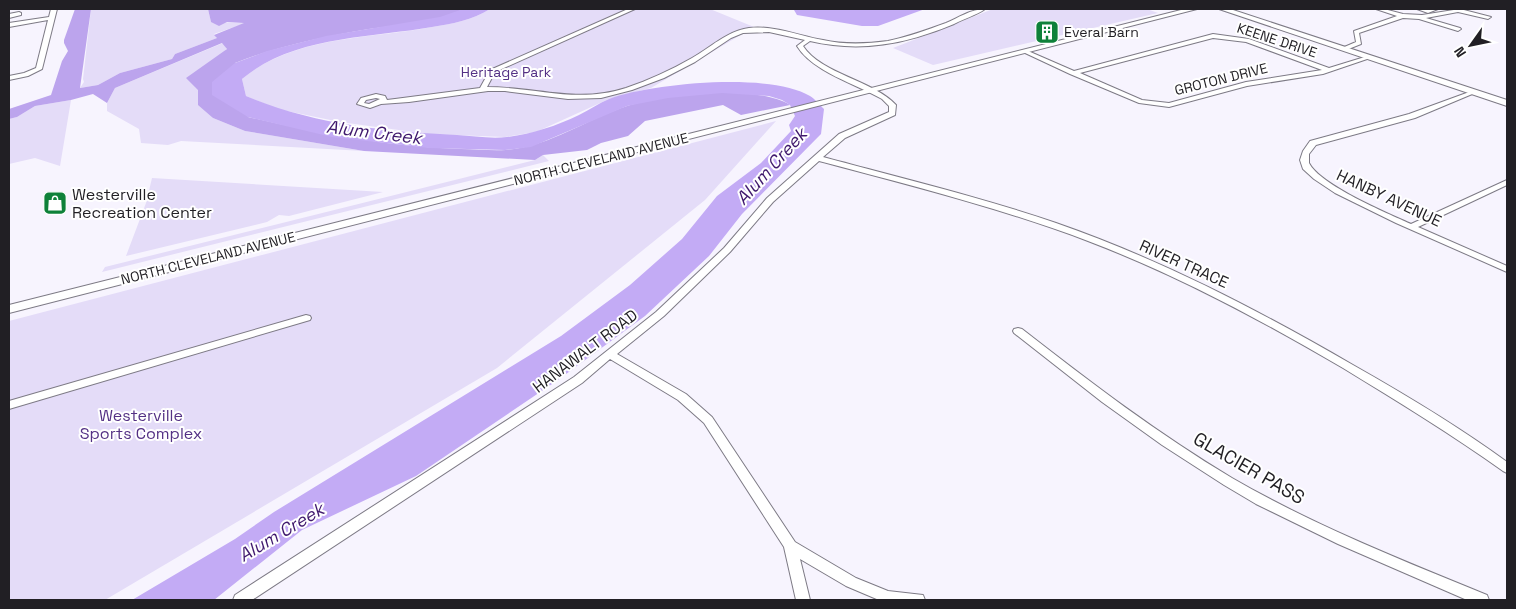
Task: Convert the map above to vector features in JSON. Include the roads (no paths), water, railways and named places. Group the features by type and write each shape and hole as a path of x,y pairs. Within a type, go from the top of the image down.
{"main road":[{"name":"NORTH CLEVELAND AVENUE","path":"9,309 1194,9"},
{"path":"1223,9 1507,103"}],"street":[{"path":"9,78 26,75 39,69 54,9"},
{"path":"482,90 492,71 633,9 639,9"},
{"path":"382,102 482,90 501,90 572,99 603,96 634,87 684,65 713,48 727,36 738,32 763,29 854,46 884,44 982,9"},
{"path":"1379,9 1403,16 1417,17 1458,29"},
{"path":"1420,9 1428,11 1435,9"},
{"path":"1417,17 1453,9 1488,18"},
{"path":"9,16 19,14"},
{"path":"1344,49 1359,43 1356,32 1403,16"},
{"path":"9,34 10,24 52,18"},
{"name":"KEENE DRIVE","path":"1072,73 1214,36 1247,40 1329,70"},
{"path":"809,39 800,46 800,49 814,61 852,78 873,90"},
{"name":"GROTON DRIVE","path":"1026,52 1141,102 1169,105 1254,82 1329,70 1370,57"},
{"name":"HANAWALT ROAD","path":"240,600 578,380 611,355 702,276 770,200 817,158 851,131 892,113 894,105 873,90"},
{"name":"HANBY AVENUE","path":"1474,92 1412,116 1312,143 1304,154 1306,169 1327,186 1507,269"},
{"name":"RIVER TRACE","path":"817,158 985,204 1054,226 1138,259 1228,300 1318,349 1426,412 1507,468"},
{"path":"1413,226 1507,182"},
{"path":"9,405 306,318"},
{"name":"GLACIER PASS","path":"1018,331 1146,429 1260,499 1375,555 1482,600"},
{"path":"611,355 682,397 708,420 790,546 803,600"},
{"path":"790,546 852,582 887,597 918,600"}],"water":[{"name":"Alum Creek","path":"463,9 490,9 469,19 454,23 332,41 284,54 262,65 242,79 246,96 271,106 350,125 404,132 501,138 535,132 553,126 579,115 602,102 628,93 653,88 711,82 741,82 768,84 792,89 810,96 824,109 821,134 742,214 709,256 645,316 558,380 416,476 302,530 214,600 132,600 235,539 274,512 561,336 630,285 682,239 717,196 761,163 791,131 789,125 795,116 790,105 782,100 769,96 722,93 668,98 627,106 531,147 505,150 429,148 332,137 248,117 212,95 212,82 235,63 267,51 326,36 440,17"},
{"path":"925,9 878,26 862,26 797,15 794,10"}],"place":[{"name":"Everal Barn","path":"1047,32"},
{"name":"Westerville Recreation Center","path":"55,203"}],"park label":[{"name":"Heritage Park","path":"506,72"},
{"name":"Westerville Sports Complex","path":"141,424"}]}
